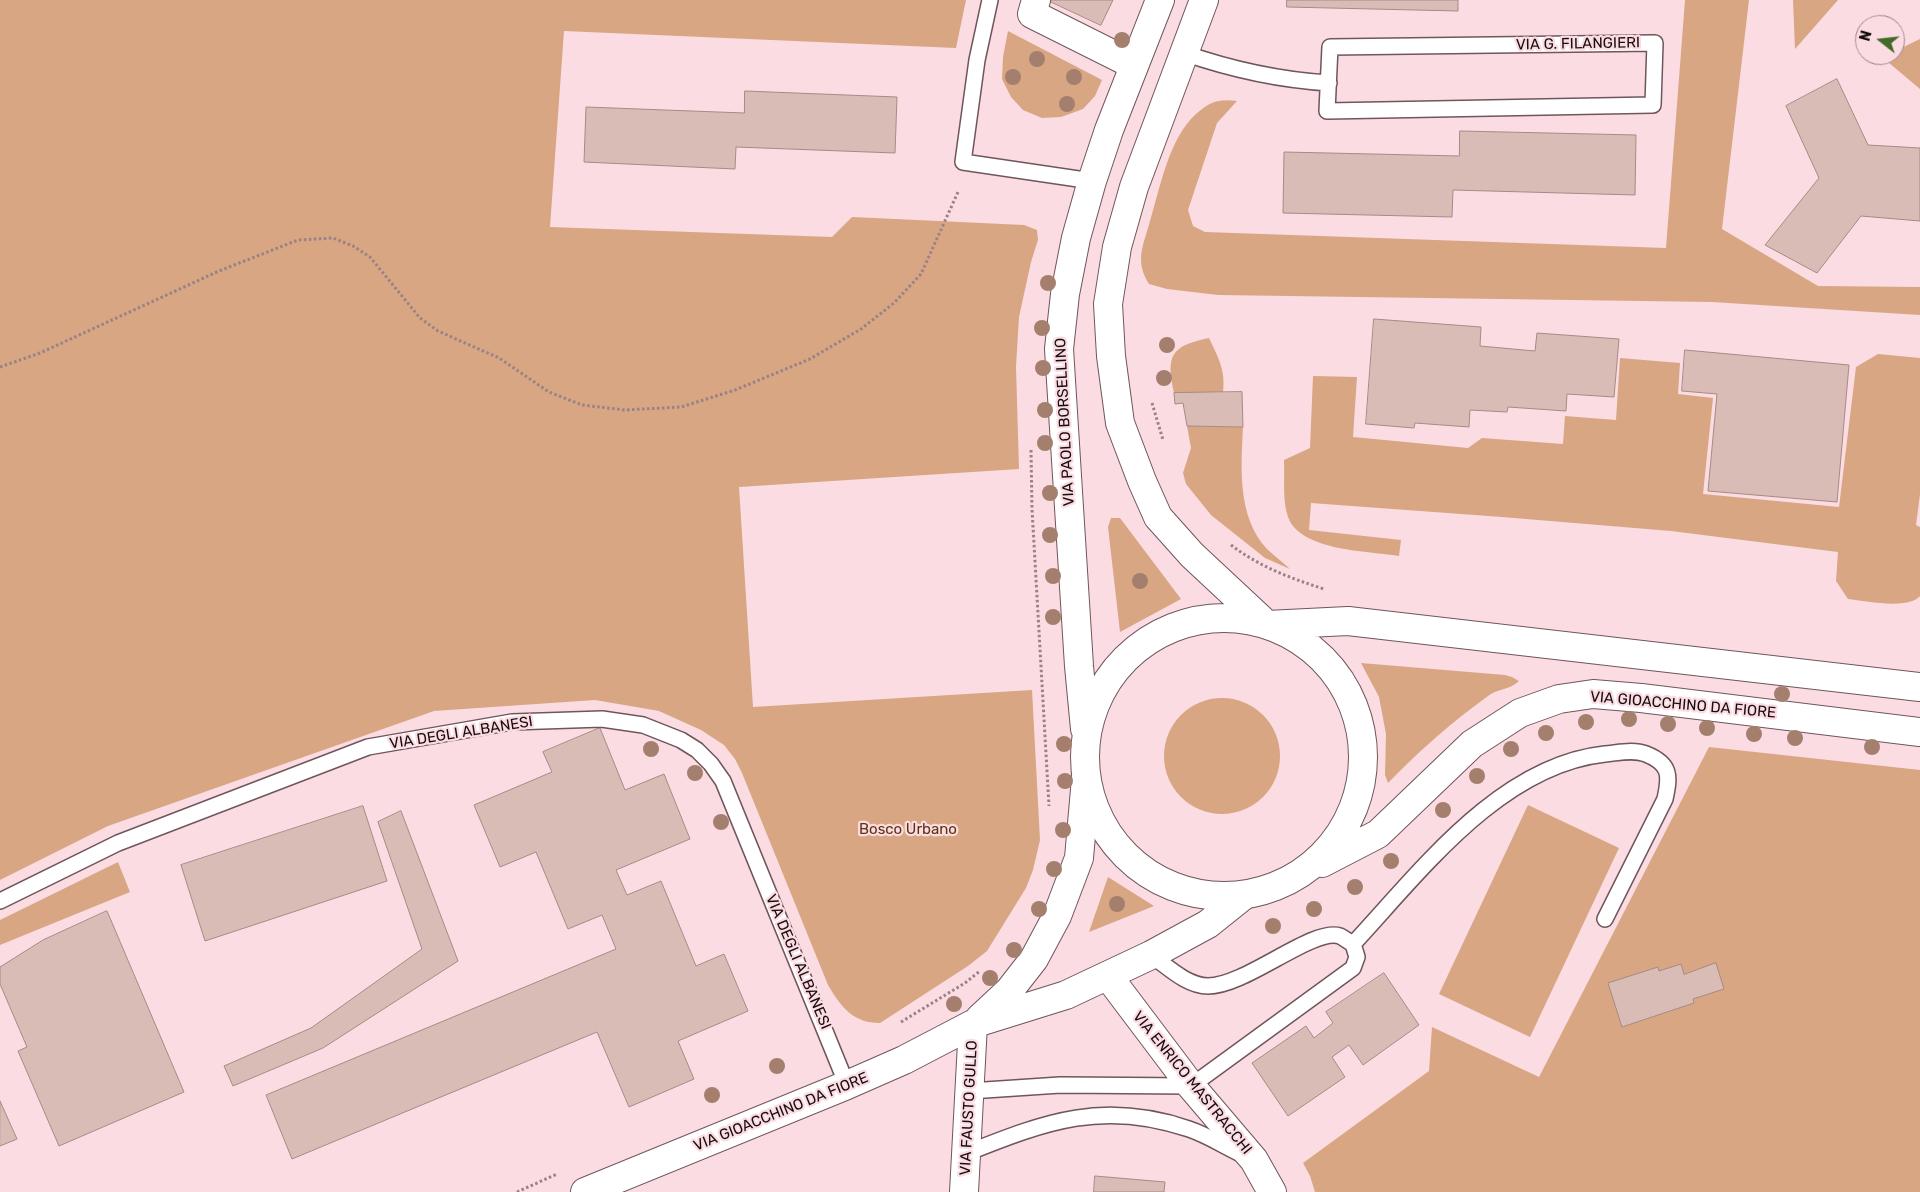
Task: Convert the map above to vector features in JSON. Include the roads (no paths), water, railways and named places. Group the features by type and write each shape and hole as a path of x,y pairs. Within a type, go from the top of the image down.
{"street":[{"path":"1036,0 1032,14 1134,65"},
{"name":"VIA PAOLO BORSELLINO","path":"1086,740 1078,666 1059,349 1065,294 1076,238 1092,181 1109,130 1160,0"},
{"path":"1204,0 1134,187 1117,247 1108,304 1112,366 1120,423 1158,517 1192,555 1267,624 1348,621 1920,687"},
{"path":"973,1024 1009,992 1034,959 1057,916 1079,858 1086,778 1086,740 1093,710 1106,682 1125,659 1150,639 1177,626 1206,619 1237,618 1267,624 1291,635 1313,650 1332,669 1346,692 1356,716 1362,742 1362,769 1357,795 1348,820 1333,843 1315,862 1294,878 1269,889 1243,896 1212,896 1189,892 1153,878 1128,859 1108,836 1094,808 1086,778"},
{"name":"VIA GIOACCHINO DA FIORE","path":"1294,878 1378,834 1472,744 1520,714 1559,700 1593,694 1640,698 1802,716 1920,732"},
{"path":"973,1024 1066,995 1108,976 1208,924 1243,896"},
{"name":"VIA ENRICO MASTRACCHI","path":"1108,976 1191,1086 1254,1160 1272,1192"},
{"name":"VIA GIOACCHINO DA FIORE","path":"586,1192 847,1085 904,1060 973,1024"},
{"name":"VIA FAUSTO GULLO","path":"964,1192 973,1024"}],"lane":[{"path":"990,0 977,60 963,162 1092,181"},
{"name":"VIA G. FILANGIERI","path":"1654,43 1654,105 1327,111 1328,83 1330,47 1654,43"},
{"path":"1184,53 1233,68 1306,82 1328,83"},
{"name":"VIA DEGLI ALBANESI","path":"0,901 118,843 368,747 512,722 602,718 629,722 663,733 697,750 711,764 722,781 847,1085"},
{"path":"1353,944 1447,843 1496,799 1537,774 1586,756 1626,752 1642,753 1656,758 1666,767 1668,781 1664,799 1605,919"},
{"path":"970,1091 1060,1085 1191,1086 1354,968 1357,957 1353,944 1339,936 1320,936 1233,981 1208,986 1185,979 1151,955"},
{"path":"967,1153 1022,1131 1070,1118 1109,1114 1150,1118 1191,1129 1254,1160"}],"park label":[{"name":"Bosco Urbano","path":"908,830"}]}
